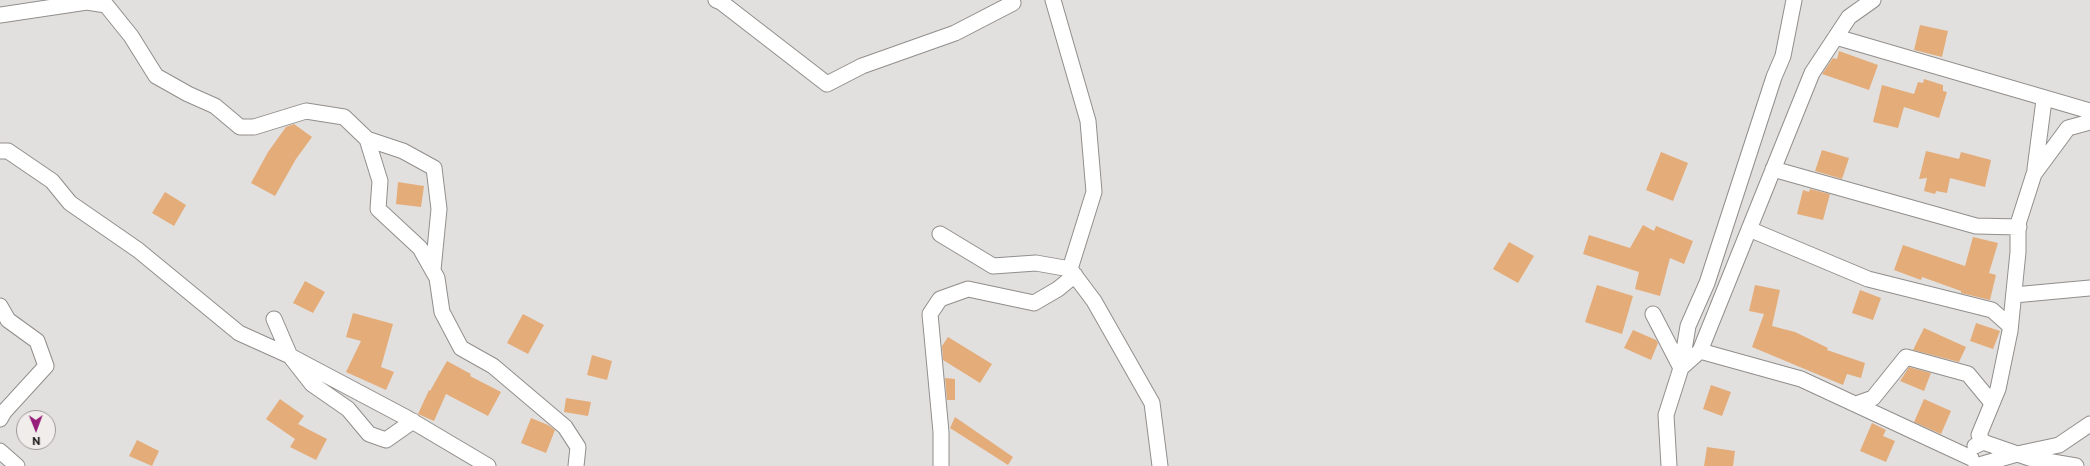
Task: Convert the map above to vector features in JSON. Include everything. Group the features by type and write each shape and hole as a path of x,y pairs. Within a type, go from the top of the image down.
{"street":[{"path":"716,0 722,2 827,84 862,66 955,33 1014,1"},
{"path":"941,466 942,432 930,314 940,299 968,289 1034,304 1058,289 1072,272 1094,192 1088,121 1053,0"},
{"path":"1669,466 1666,415 1681,368 1688,326 1707,283 1774,77 1783,56 1794,0"},
{"path":"1681,368 1700,351 1812,73 1849,17 1873,0"},
{"path":"0,15 87,2 99,2 106,5 131,36 156,76 188,94 216,106 240,127 254,127 306,110 344,117 367,139 403,151 434,168 439,209 433,270"},
{"path":"1836,37 2044,100 2090,112"},
{"path":"2044,100 2034,174 2018,227 2018,252 2014,295 2010,326 1998,389 1979,435 1983,442 2029,458 2076,466"},
{"path":"2034,174 2068,128 2090,122"},
{"path":"367,139 380,182 378,209 420,248 437,278 442,312 461,348 493,366 566,427 578,447 576,466"},
{"path":"0,151 8,152 52,181 70,203 138,250 239,333 290,356 413,421 488,466"},
{"path":"1774,169 1976,226 2018,227"},
{"path":"1750,229 1868,280 1992,310 2010,326"},
{"path":"940,234 993,266 1036,263 1072,272 1094,301 1152,403 1160,466"},
{"path":"2014,295 2090,288"},
{"path":"0,306 8,320 37,341 46,366 4,412 0,419"},
{"path":"1653,314 1681,368"},
{"path":"274,319 290,356 312,384 348,409 369,434 386,440 413,421"},
{"path":"1700,351 1801,379 1856,404 1971,463 2059,445 2090,424"},
{"path":"1856,404 1872,398 1906,357 1968,374 1992,403"},
{"path":"1971,463 1975,446 1983,442"},
{"path":"0,451 17,466"}],"building":[{"path":"1920,25 1948,31 1942,57 1914,50"},
{"path":"1839,51 1878,65 1869,90 1822,74 1833,58 1837,59"},
{"path":"1924,79 1943,85 1943,91 1947,92 1939,118 1904,107 1898,128 1873,122 1882,85 1914,94 1918,82 1923,83"},
{"path":"294,124 312,137 296,159 275,196 251,183 268,152 286,127"},
{"path":"1822,150 1849,158 1842,179 1815,171"},
{"path":"1926,151 1959,159 1961,152 1991,160 1985,187 1950,178 1947,193 1936,191 1935,194 1924,191 1927,178 1919,179"},
{"path":"1661,152 1688,163 1673,201 1646,190"},
{"path":"398,182 424,186 421,207 396,204"},
{"path":"1810,189 1830,194 1823,220 1797,214 1803,190 1809,192"},
{"path":"165,192 186,205 174,226 152,213"},
{"path":"1643,225 1654,231 1656,226 1693,241 1684,264 1670,258 1660,296 1635,289 1639,272 1583,254 1589,235 1630,248"},
{"path":"1973,237 1998,243 1989,273 1996,275 1990,300 1961,293 1961,291 1922,277 1921,280 1894,270 1903,245 1965,266"},
{"path":"1509,242 1534,256 1518,283 1493,269"},
{"path":"305,281 325,292 313,313 293,303"},
{"path":"1597,285 1633,296 1622,334 1585,322"},
{"path":"1755,285 1780,290 1772,326 1795,332 1828,348 1827,350 1865,363 1861,378 1847,374 1843,385 1752,347 1764,314 1749,311"},
{"path":"1860,290 1881,298 1873,320 1852,313"},
{"path":"353,313 393,324 381,367 394,372 386,390 346,372 361,341 346,337"},
{"path":"523,314 544,325 528,354 507,343"},
{"path":"1976,323 2000,331 1993,349 1970,341"},
{"path":"1924,328 1966,347 1959,362 1913,350"},
{"path":"1633,330 1656,340 1658,343 1651,360 1624,348"},
{"path":"948,337 992,364 980,383 943,360 942,346"},
{"path":"592,355 612,361 607,380 587,375"},
{"path":"447,361 471,374 470,376 501,392 488,416 446,394 434,421 418,414 429,390 430,391"},
{"path":"1909,367 1931,373 1924,391 1900,381"},
{"path":"945,378 955,379 955,400 947,400"},
{"path":"1711,385 1731,392 1722,416 1703,409"},
{"path":"566,398 591,402 588,416 564,412"},
{"path":"280,399 304,416 298,424 327,439 316,460 290,447 295,439 266,419"},
{"path":"1924,399 1951,411 1941,434 1914,422"},
{"path":"955,417 1013,457 1008,465 950,428"},
{"path":"531,418 548,425 555,430 546,453 521,443"},
{"path":"1872,423 1886,430 1883,436 1895,441 1886,462 1860,451"},
{"path":"137,440 159,451 152,466 129,456"},
{"path":"1707,447 1735,451 1733,466 1704,466"}]}
